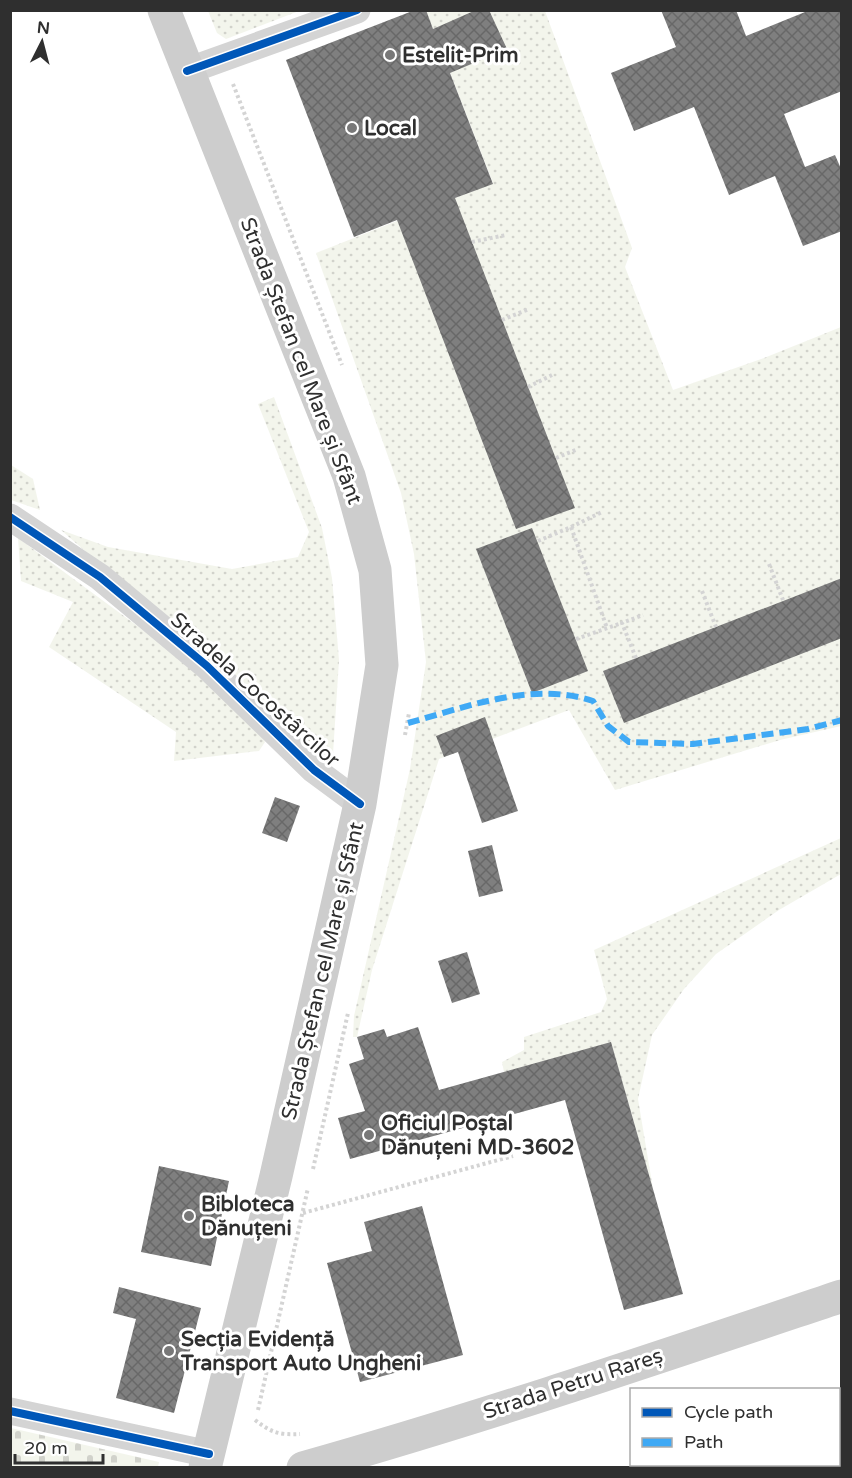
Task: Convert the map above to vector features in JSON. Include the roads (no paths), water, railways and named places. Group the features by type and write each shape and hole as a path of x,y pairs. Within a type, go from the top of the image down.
{"main road":[{"name":"Strada Ștefan cel Mare și Sfânt","path":"164,10 349,476 375,570 382,665 360,804 274,1184 207,1461"},
{"name":"Strada Petru Rareș","path":"303,1467 367,1459 842,1296"}],"street":[{"path":"187,70 357,10"},
{"name":"Stradela Cocostârcilor","path":"10,517 100,577 207,666 314,770 360,804"},
{"path":"10,1411 207,1461"}],"place":[{"name":"Estelit-Prim","path":"390,55"},
{"name":"Local","path":"352,128"},
{"name":"Oficiul Poștal Dănuțeni MD-3602","path":"369,1135"},
{"name":"Bibloteca Dănuțeni","path":"189,1216"},
{"name":"Secția Evidență Transport Auto Ungheni","path":"169,1351"}]}
